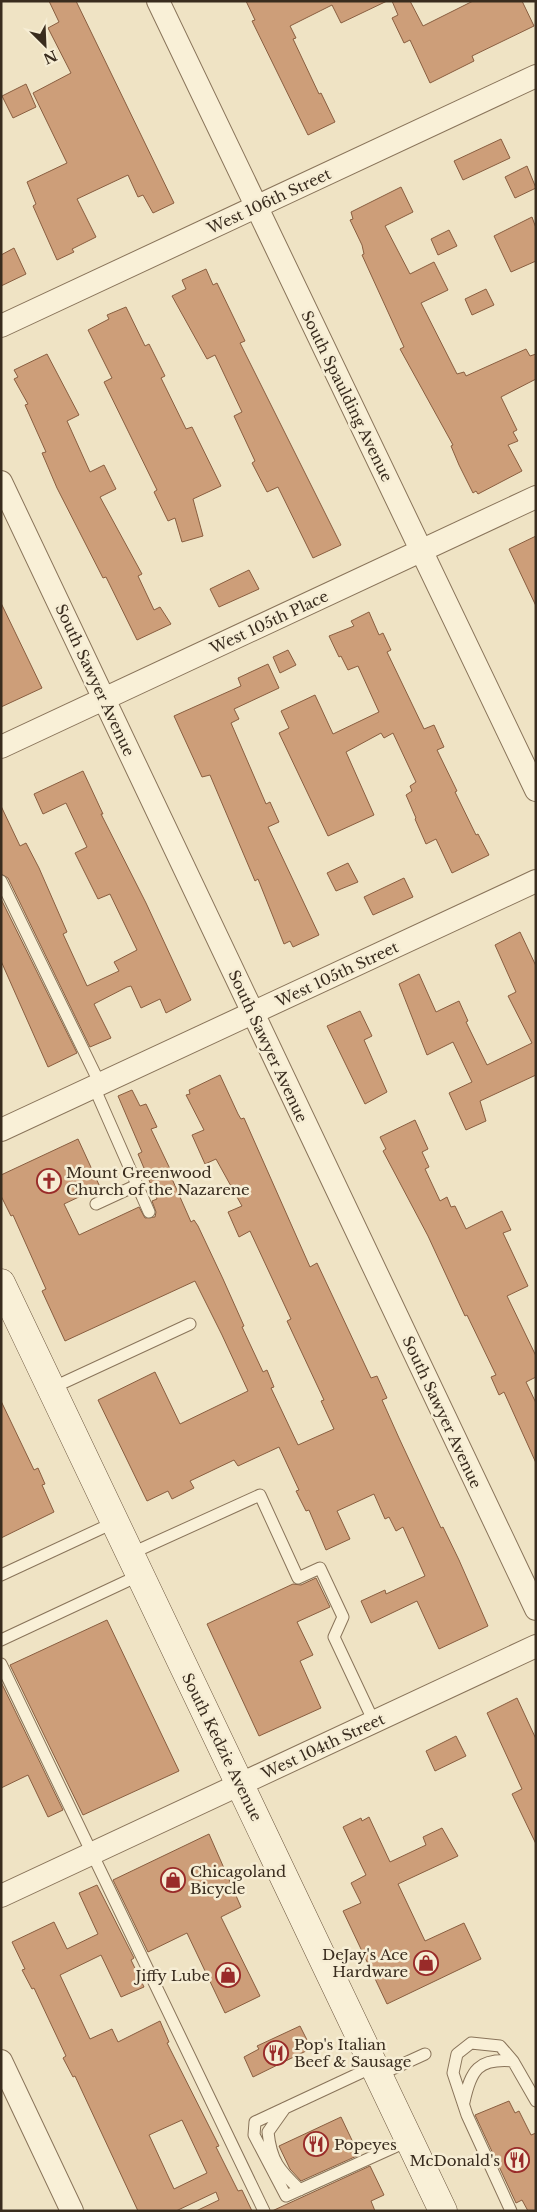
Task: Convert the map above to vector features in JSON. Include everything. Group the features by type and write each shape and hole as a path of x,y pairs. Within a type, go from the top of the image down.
{"main road":[{"name":"South Kedzie Avenue","path":"1,1283 443,2211"}],"street":[{"name":"South Spaulding Avenue","path":"158,1 536,790"},
{"name":"West 106th Street","path":"1,326 536,76"},
{"name":"South Sawyer Avenue","path":"1,482 536,1610"},
{"name":"West 105th Place","path":"1,747 536,497"},
{"name":"West 105th Street","path":"1,1130 536,882"},
{"name":"West 104th Street","path":"1,1896 536,1646"},
{"path":"1,2061 72,2211"}],"lane":[{"path":"1,881 97,1086 149,1212"},
{"path":"96,1204 137,1185"},
{"path":"52,1388 190,1324"},
{"path":"1,1640 260,1495 298,1578 320,1568 343,1617 334,1638 374,1722"},
{"path":"1,1576 115,1522"},
{"path":"1,1664 264,2211"},
{"path":"511,2211 463,2104 453,2073 457,2054 471,2043 500,2046 513,2061 536,2101"},
{"path":"410,2140 286,2196 254,2135 255,2122 286,2107 425,2054"},
{"path":"463,2104 469,2080 478,2067 495,2060 513,2061"},
{"path":"286,2107 268,2132 270,2147 278,2169 300,2190"}],"building":[{"path":"49,1 76,1 174,203 153,213 143,195 138,197 128,175 77,199 96,237 72,249 74,252 57,260 33,206 36,204 27,182 67,163 33,93 71,73 48,28 59,22"},
{"path":"246,1 387,1 341,23 332,5 290,26 296,38 293,39 319,94 321,93 335,122 308,135 252,21 255,20"},
{"path":"392,1 410,1 423,26 473,1 522,1 534,26 472,56 474,61 430,83 410,40 404,43 392,18 398,15"},
{"path":"26,84 36,107 13,118 2,96"},
{"path":"501,139 510,158 463,180 454,161"},
{"path":"527,166 536,188 515,198 505,177"},
{"path":"401,187 413,212 385,226 410,274 434,262 448,290 421,303 457,374 464,372 466,376 526,349 530,356 536,354 536,379 501,397 517,430 513,432 518,441 508,445 522,471 478,494 476,491 473,493 451,446 453,445 400,349 404,347 362,255 364,254 362,245 350,220 353,219 351,212"},
{"path":"532,217 536,228 536,261 511,272 494,236"},
{"path":"449,230 457,246 438,255 431,239"},
{"path":"14,248 26,274 1,286 1,255"},
{"path":"206,269 213,285 217,283 245,341 240,343 341,545 313,558 278,487 267,492 252,463 255,461 234,416 242,412 215,355 207,359 172,296 186,289 182,280"},
{"path":"486,289 494,305 472,315 465,299"},
{"path":"126,307 145,346 149,344 165,376 161,378 186,429 192,427 221,486 193,499 203,536 182,542 175,518 168,521 154,492 157,490 104,382 112,378 88,330 109,319 107,315"},
{"path":"47,354 79,415 67,421 90,472 104,465 116,489 100,497 142,574 138,576 154,610 160,607 171,624 137,640 106,577 103,578 57,488 42,453 46,452 25,405 28,404 14,379 18,377 14,370"},
{"path":"536,536 536,606 509,549"},
{"path":"249,570 259,589 219,607 210,589"},
{"path":"1,603 42,688 1,707"},
{"path":"369,612 379,635 383,633 391,650 387,652 424,729 434,725 444,747 437,750 476,835 478,834 489,855 452,873 436,839 426,844 415,819 406,795 412,791 410,786 416,782 393,733 384,738 381,733 346,752 374,815 328,836 279,733 289,728 281,711 315,695 333,734 379,712 358,666 348,670 341,656 339,657 329,636 354,626 351,621"},
{"path":"288,650 296,665 280,673 273,657"},
{"path":"268,664 279,688 234,709 239,719 231,723 266,804 270,802 279,822 268,827 319,935 293,947 290,941 284,944 258,879 255,881 210,775 202,777 174,716 241,686 238,678"},
{"path":"83,771 103,814 101,814 146,903 191,1000 166,1013 160,999 141,1008 131,986 127,987 94,1004 111,1038 90,1047 8,878 1,874 1,806 20,846 26,843 39,868 67,932 63,934 87,986 119,971 114,962 137,950 110,894 98,899 75,853 87,847 66,803 43,814 34,794"},
{"path":"348,863 358,882 336,891 327,873"},
{"path":"404,878 413,897 373,915 364,897"},
{"path":"1,899 77,1053 48,1067 1,961"},
{"path":"520,932 536,966 536,1075 480,1101 486,1121 466,1130 449,1093 472,1082 453,1042 427,1055 399,984 419,974 436,1012 459,1001 468,1021 466,1022 487,1065 532,1043 508,996 516,992 495,945"},
{"path":"360,1011 372,1036 364,1040 387,1092 365,1104 327,1026"},
{"path":"220,1075 238,1114 241,1119 244,1118 310,1267 317,1263 371,1378 377,1376 387,1398 382,1400 441,1528 443,1527 459,1560 488,1626 439,1649 417,1601 371,1623 361,1601 385,1590 386,1594 425,1576 403,1527 396,1531 389,1517 385,1519 374,1494 337,1511 350,1539 326,1550 309,1510 306,1511 296,1491 299,1490 279,1447 238,1466 234,1460 190,1481 194,1488 172,1499 168,1491 147,1501 98,1400 155,1372 180,1424 248,1391 222,1335 195,1281 65,1341 42,1291 46,1289 13,1215 11,1216 1,1196 1,1175 78,1139 100,1187 64,1204 79,1235 139,1207 145,1218 155,1217 156,1212 152,1201 157,1199 138,1154 142,1152 118,1096 132,1090 140,1106 146,1104 157,1127 151,1129 171,1171 169,1172 191,1222 194,1220 198,1226 263,1372 267,1370 274,1387 271,1388 298,1445 334,1429 321,1401 324,1400 287,1321 291,1319 250,1231 239,1237 228,1212 242,1206 216,1159 205,1164 192,1135 204,1130 186,1095 190,1094 189,1090"},
{"path":"415,1120 428,1149 422,1152 429,1167 425,1169 440,1201 447,1197 451,1207 455,1206 466,1229 502,1211 511,1230 503,1233 528,1286 507,1296 536,1356 536,1377 526,1382 536,1403 536,1463 504,1392 499,1395 491,1377 496,1375 467,1315 465,1316 428,1236 383,1151 386,1149 380,1137"},
{"path":"1,1401 34,1470 38,1468 45,1484 42,1485 54,1512 1,1538"},
{"path":"316,1578 330,1607 297,1622 313,1655 300,1661 321,1708 259,1736 207,1624 293,1584 301,1585"},
{"path":"107,1620 179,1771 83,1815 10,1665"},
{"path":"1,1682 63,1810 48,1817 28,1775 1,1788"},
{"path":"517,1698 536,1739 536,1844 512,1794 522,1789 487,1713"},
{"path":"456,1736 466,1756 435,1771 426,1751"},
{"path":"369,1817 390,1862 426,1845 423,1837 442,1828 458,1856 398,1884 425,1941 464,1923 481,1959 387,2004 343,1911 361,1903 351,1883 366,1875 343,1827 361,1818 362,1821"},
{"path":"209,1834 241,1907 221,1917 260,1996 225,2013 187,1933 148,1952 113,1880"},
{"path":"97,1885 134,1958 131,1960 144,1987 121,1997 101,1955 60,1975 90,2039 112,2029 118,2042 160,2021 169,2042 167,2043 219,2146 216,2147 238,2191 242,2190 252,2211 196,2211 219,2200 216,2192 176,2211 138,2211 75,2076 73,2077 63,2058 66,2056 34,1988 32,1989 22,1970 25,1969 12,1942 54,1922 67,1949 98,1934 79,1893","holes":["182,2120 207,2173 174,2189 149,2135"]},
{"name":"Pop's Italian Beef & Sausage","path":"300,2026 310,2046 307,2047 308,2050 253,2077 244,2057 259,2049 257,2046"},
{"name":"McDonald's","path":"509,2101 515,2113 519,2111 531,2135 536,2133 536,2211 528,2211 522,2200 516,2203 475,2115"},
{"name":"Popeyes","path":"341,2117 359,2155 301,2181 290,2169 279,2146"},
{"path":"370,2166 384,2195 371,2201 375,2211 272,2211"}],"place":[{"name":"Mount Greenwood Church of the Nazarene","path":"49,1181"},
{"name":"Chicagoland Bicycle","path":"173,1880"},
{"name":"DeJay's Ace Hardware","path":"426,1963"},
{"name":"Jiffy Lube","path":"228,1975"},
{"name":"Pop's Italian Beef & Sausage","path":"276,2053"},
{"name":"Popeyes","path":"316,2144"},
{"name":"McDonald's","path":"517,2160"}]}
